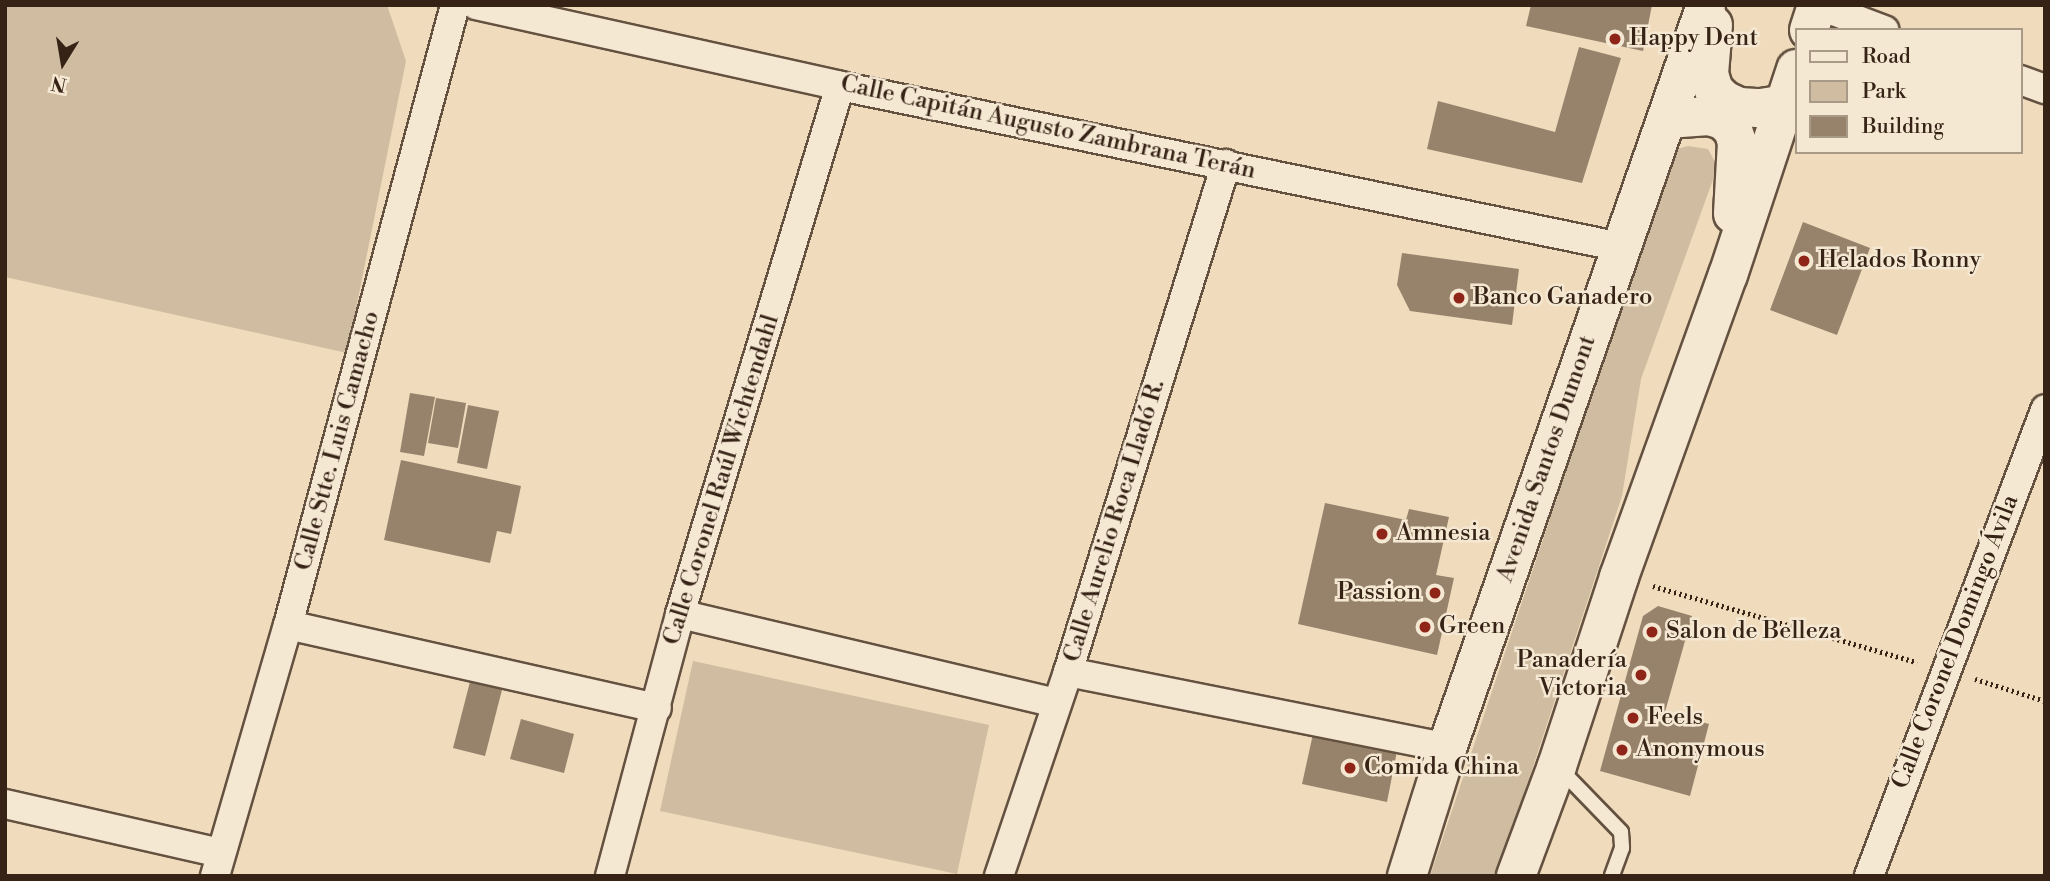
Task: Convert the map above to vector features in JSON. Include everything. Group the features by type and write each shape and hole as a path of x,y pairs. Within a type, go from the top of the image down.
{"main road":[{"name":"Avenida Santos Dumont","path":"1407,876 1447,748 1706,5"},
{"path":"1716,5 1709,74 1714,90 1724,100 1739,107 1761,108 1790,86"},
{"path":"1810,28 1817,5"},
{"path":"1516,876 1557,766 1619,576 1728,275 1790,86"},
{"path":"1668,119 1709,116 1723,120 1733,130 1737,142 1737,166 1728,275"}],"street":[{"name":"Calle Stte. Luis Camacho","path":"218,864 288,625 455,5"},
{"name":"Calle Capitán Augusto Zambrana Terán","path":"476,5 840,86 1621,247"},
{"path":"1817,5 1879,28"},
{"path":"2022,81 2045,89"},
{"name":"Calle Coronel Raúl Wichtendahl","path":"610,876 680,614 840,86"},
{"name":"Calle Aurelio Roca Lladó R.","path":"999,876 1068,672 1226,164"},
{"name":"Calle Coronel Domingo Ávila","path":"1869,876 2045,409"},
{"path":"680,614 1057,703"},
{"path":"288,625 657,708"},
{"path":"1068,672 1447,748"},
{"path":"5,804 218,864"}],"lane":[{"path":"1557,766 1621,832 1622,848 1612,876"}],"path":[{"path":"1619,576 2045,701"}],"green space":[{"path":"5,5 387,5 406,61 347,353 5,277"},
{"path":"1688,146 1708,149 1715,162 1715,174 1641,379 1622,496 1497,876 1430,876 1667,170 1677,149"},
{"path":"693,661 989,725 957,874 660,811"}],"building":[{"name":"Happy Dent","path":"1531,5 1652,5 1643,51 1526,26"},
{"path":"1579,47 1621,58 1582,183 1427,149 1438,101 1555,132"},
{"path":"1803,222 1870,248 1837,335 1770,310"},
{"name":"Banco Ganadero","path":"1402,253 1519,269 1512,325 1410,311 1397,285"},
{"path":"410,393 435,397 424,456 400,452"},
{"path":"436,398 466,403 458,448 428,443"},
{"path":"468,405 499,411 487,469 457,463"},
{"path":"401,460 521,486 511,534 497,531 490,563 384,540"},
{"path":"1325,503 1406,520 1409,509 1449,517 1436,575 1454,578 1437,655 1298,624"},
{"path":"1658,606 1692,616 1665,712 1709,724 1690,796 1600,771 1643,616"},
{"path":"473,670 504,682 485,756 453,748"},
{"path":"521,719 574,734 564,773 510,759"},
{"name":"Comida China","path":"1313,734 1397,751 1387,802 1302,784"}],"place":[{"name":"Happy Dent","path":"1615,39"},
{"name":"Helados Ronny","path":"1804,261"},
{"name":"Banco Ganadero","path":"1459,298"},
{"name":"Amnesia","path":"1382,534"},
{"name":"Passion","path":"1435,593"},
{"name":"Green","path":"1425,627"},
{"name":"Salon de Belleza","path":"1652,632"},
{"name":"Panadería Victoria","path":"1641,675"},
{"name":"Feels","path":"1633,718"},
{"name":"Anonymous","path":"1622,750"},
{"name":"Comida China","path":"1350,768"}]}
